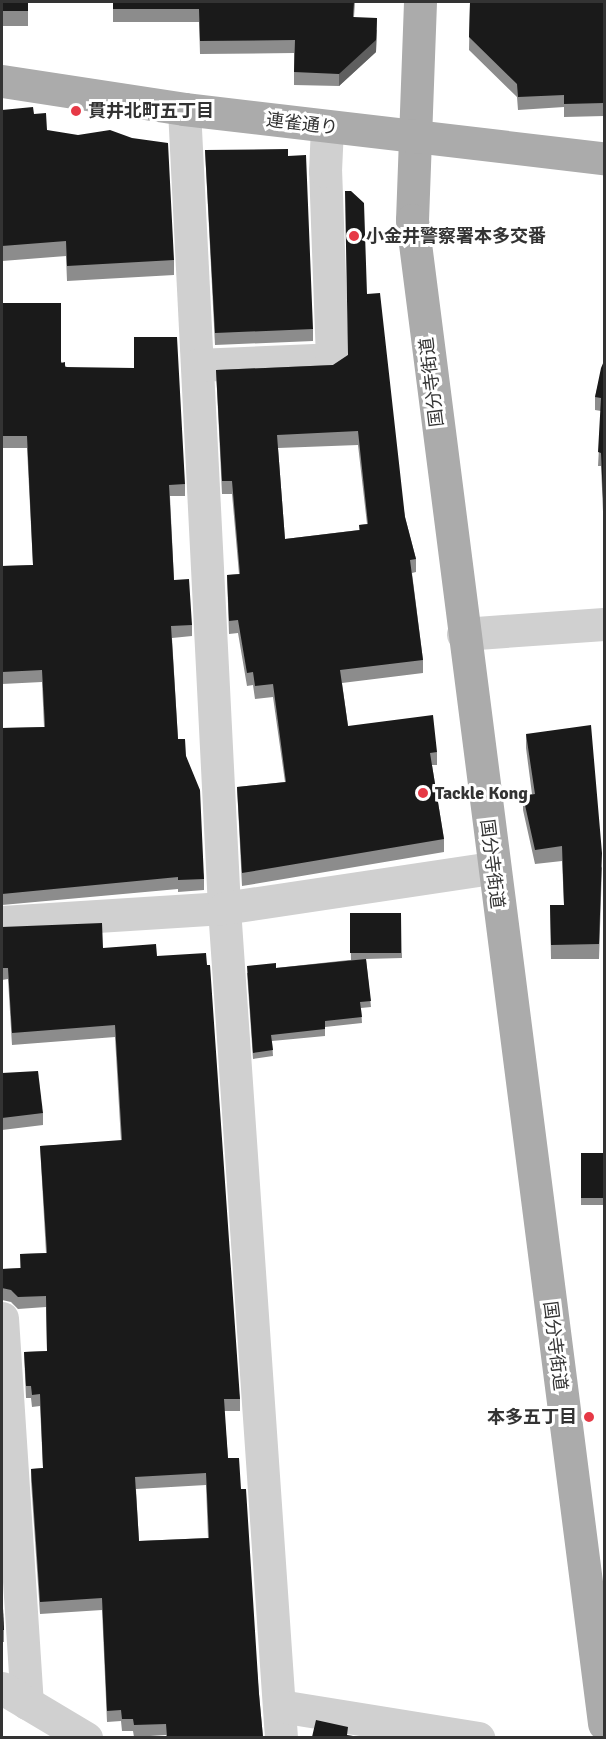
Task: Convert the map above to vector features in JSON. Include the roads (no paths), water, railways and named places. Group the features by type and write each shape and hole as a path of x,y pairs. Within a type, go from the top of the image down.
{"main road":[{"name":"国分寺街道","path":"420,2 412,220 463,634 604,1724"},
{"name":"連雀通り","path":"2,81 184,109 415,138 604,158"}],"street":[{"path":"184,109 224,908 280,1722 478,1737"},
{"path":"197,365 332,359 325,171 327,127"},
{"path":"463,634 604,624"},
{"path":"2,922 224,908 493,868"},
{"path":"2,1318 14,1695 86,1737"}],"place":[{"name":"貫井北町五丁目","path":"76,111"},
{"name":"小金井警察署本多交番","path":"354,236"},
{"name":"Tackle Kong","path":"423,793"},
{"name":"本多五丁目","path":"589,1417"}]}
